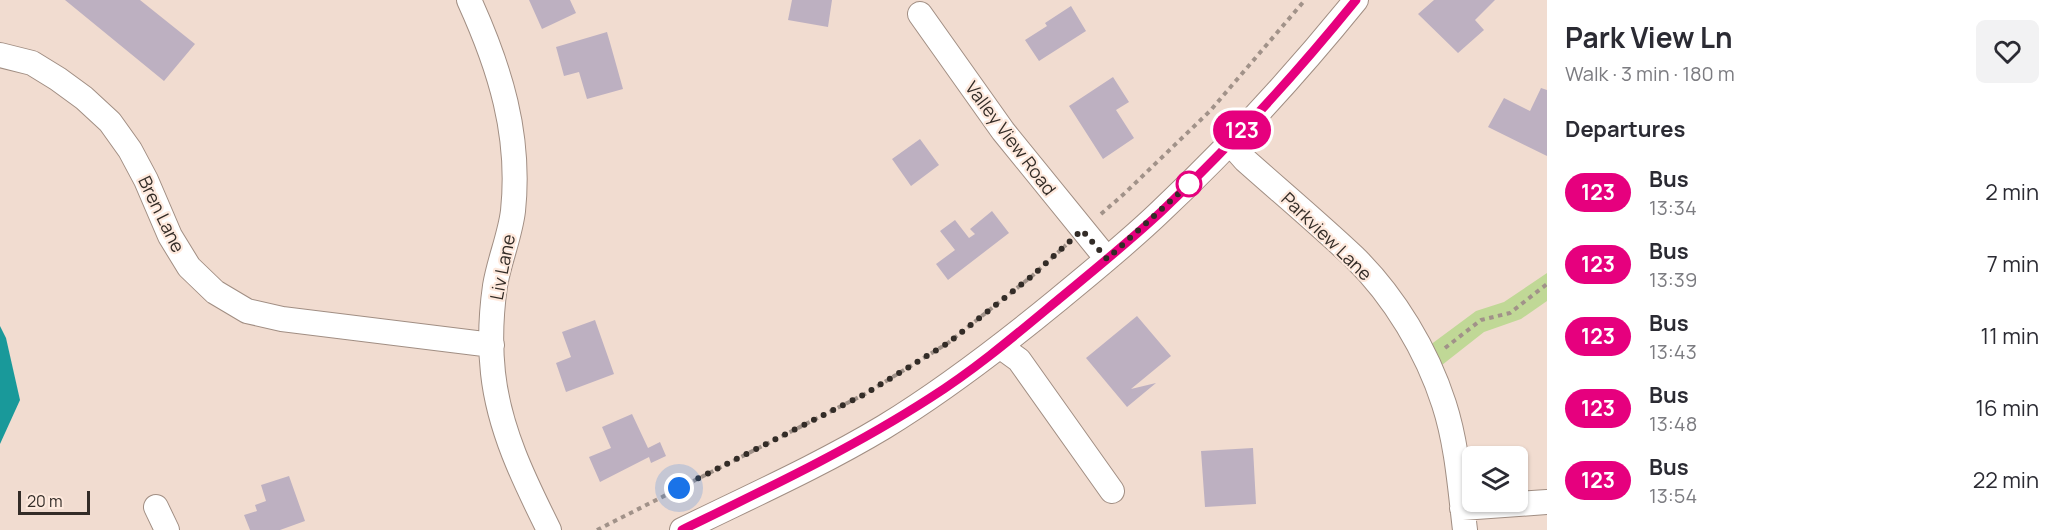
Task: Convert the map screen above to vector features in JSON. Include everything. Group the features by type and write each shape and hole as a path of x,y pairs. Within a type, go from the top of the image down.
{"street":[{"name":"Liv Lane","path":"469,0 498,73 511,122 514,168 513,212 495,287 493,373 504,427 522,477 549,530"},
{"path":"682,530 812,466 882,428 933,396 1001,347 1161,211 1230,143 1356,0"},
{"name":"Valley View Road","path":"920,14 1003,131 1107,259"},
{"name":"Bren Lane","path":"0,55 32,63 84,98 110,122 130,150 146,180 170,236 189,267 215,292 247,311 282,319 492,345"},
{"name":"Parkview Lane","path":"1230,143 1245,160 1355,259 1393,303 1427,361 1444,404 1457,461 1463,519 1547,502"},
{"path":"1001,347 1019,360 1112,491"},
{"path":"156,507 166,530"}],"path":[{"path":"597,530 865,394 939,349 1032,276 1125,193 1210,111 1305,0"},
{"path":"1427,361 1481,320 1510,313 1547,284"}],"green space":[{"path":"1547,273 1547,301 1521,319 1484,332 1442,365 1422,351 1476,311 1504,302"}],"water":[{"path":"0,326 6,338 20,400 0,444"}],"building":[{"path":"65,0 140,0 195,44 164,81"},
{"path":"529,0 570,0 576,13 542,29"},
{"path":"792,0 832,0 828,27 788,20"},
{"path":"1434,0 1495,0 1475,20 1484,30 1458,53 1418,14"},
{"path":"1071,6 1086,31 1039,61 1025,40 1047,26 1045,23"},
{"path":"607,32 623,89 587,99 579,72 564,76 556,47"},
{"path":"1113,77 1129,102 1116,110 1134,138 1103,159 1069,106"},
{"path":"1541,88 1547,90 1547,156 1488,127 1504,98 1530,111"},
{"path":"920,139 939,165 911,186 892,159"},
{"path":"992,211 1009,233 948,280 936,264 955,250 940,231 955,220 969,238 975,234 970,229"},
{"path":"1137,316 1171,356 1131,389 1156,383 1127,407 1086,358"},
{"path":"595,320 614,374 566,392 556,363 571,357 562,332"},
{"path":"632,414 648,448 660,442 666,456 651,463 649,457 600,482 589,457 611,448 602,427"},
{"path":"1253,448 1256,504 1205,507 1201,451"},
{"path":"289,476 305,521 280,530 250,530 244,515 257,511 255,505 266,501 261,485"}],"bus line":[{"name":"123","path":"682,530 812,466 882,428 933,396 1001,347 1161,211 1230,143 1356,0"}],"route":[{"path":"679,488 865,394 948,343 1032,276 1082,230 1107,259 1189,184"}]}
